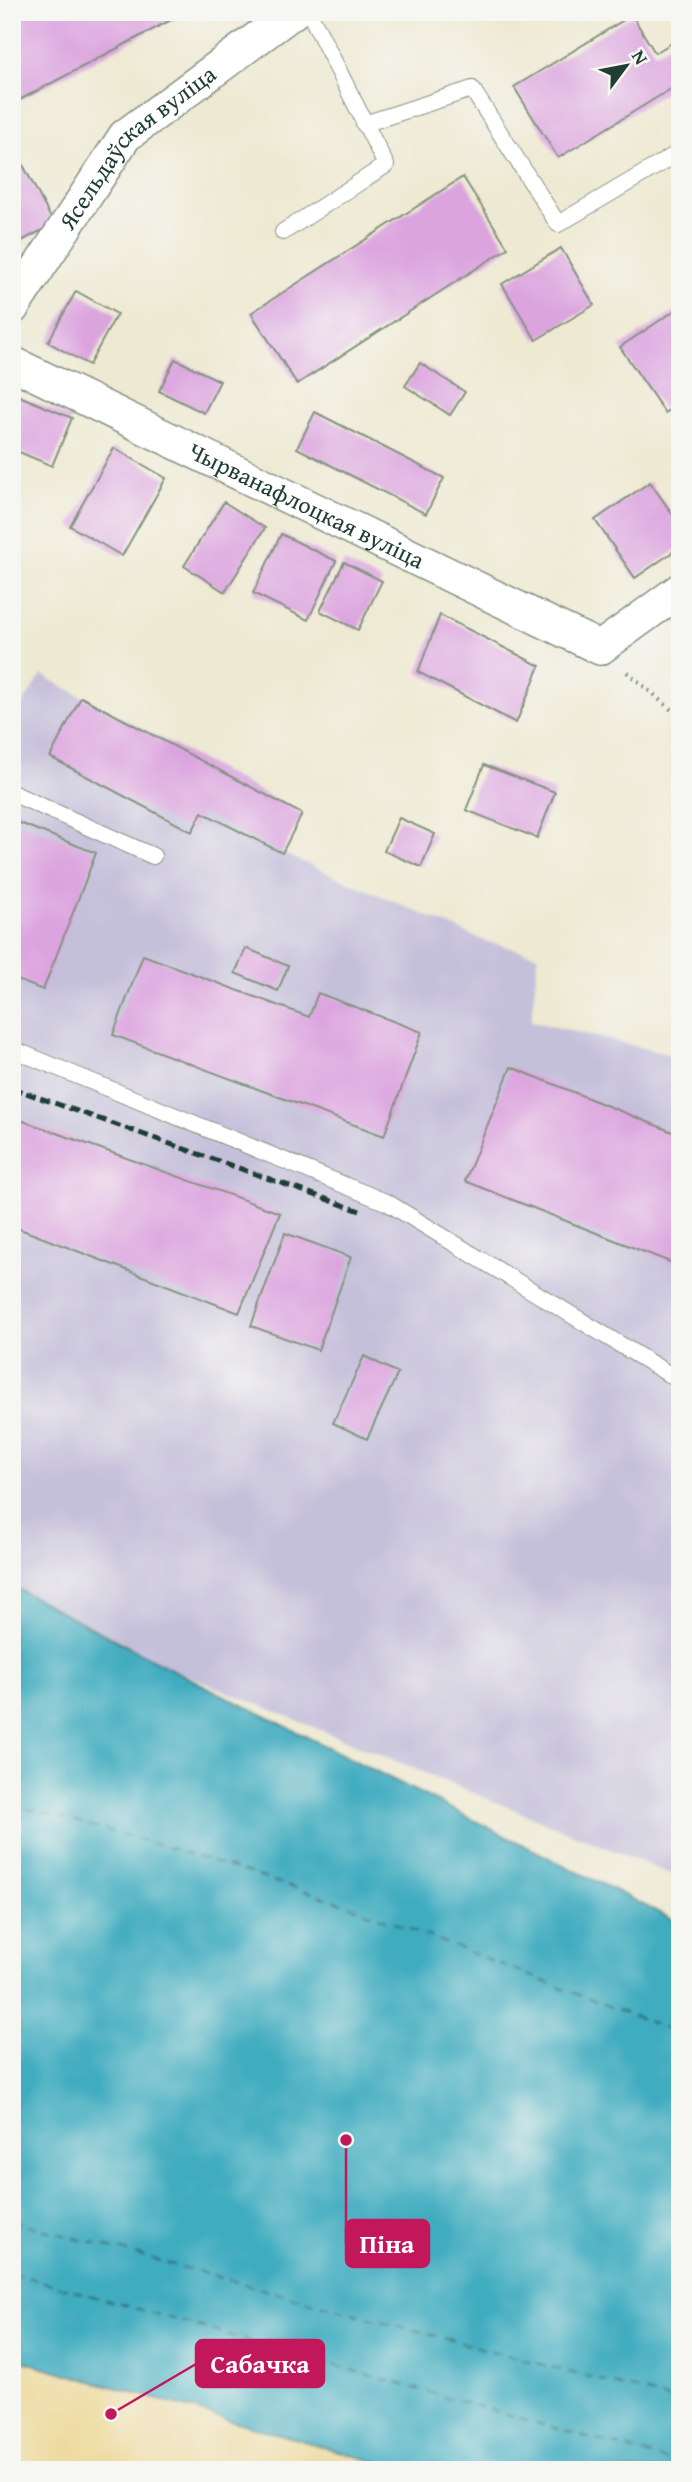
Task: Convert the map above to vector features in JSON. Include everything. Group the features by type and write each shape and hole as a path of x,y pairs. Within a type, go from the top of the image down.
{"street":[{"name":"Ясельдаўская вуліца","path":"12,308 125,136 293,12"},
{"name":"Чырванафлоцкая вуліца","path":"12,363 600,648"},
{"path":"600,648 680,590"}],"lane":[{"path":"283,233 386,165 309,12"},
{"path":"364,124 472,89 558,224 680,152"},
{"path":"12,793 153,856"},
{"path":"12,1049 387,1203 680,1381"}],"path":[{"path":"600,648 680,717"}],"shaded area":[{"path":"42,675 302,814 282,853 485,941 538,955 531,1021 680,1057 680,1878 165,1666 12,1586 12,721"}],"sand":[{"path":"12,2358 405,2470 12,2470"}],"water":[{"path":"12,1586 165,1666 680,1923 680,2470 405,2470 12,2358"}],"building":[{"path":"12,12 186,12 12,104"},
{"path":"632,15 655,53 680,38 680,96 674,87 558,158 514,87"},
{"path":"12,144 54,224 12,246"},
{"path":"463,177 508,248 297,384 251,313"},
{"path":"561,248 594,305 536,340 502,284"},
{"path":"76,291 117,314 89,365 48,342"},
{"path":"680,307 680,403 665,413 620,347"},
{"path":"175,359 220,381 204,413 159,391"},
{"path":"420,363 465,392 450,415 405,386"},
{"path":"12,393 72,418 52,466 12,449"},
{"path":"315,412 444,478 426,514 297,448"},
{"path":"114,448 166,478 122,556 70,526"},
{"path":"650,482 680,525 680,547 635,578 595,520"},
{"path":"224,502 265,528 225,592 184,566"},
{"path":"281,534 336,561 308,620 253,593"},
{"path":"344,562 382,581 358,630 320,611"},
{"path":"440,615 540,666 516,723 418,672"},
{"path":"81,697 302,814 282,853 202,812 192,832 50,757"},
{"path":"484,765 555,792 537,838 466,810"},
{"path":"399,818 435,834 421,867 384,851"},
{"path":"12,820 96,853 43,990 12,978"},
{"path":"246,948 288,966 278,991 235,973"},
{"path":"143,955 309,1017 318,993 422,1032 384,1136 113,1035"},
{"path":"511,1067 680,1135 680,1266 465,1181"},
{"path":"12,1117 280,1213 239,1313 12,1226"},
{"path":"285,1233 351,1257 318,1350 251,1326"},
{"path":"364,1356 398,1373 367,1439 333,1423"}],"ferry route":[{"path":"12,1804 170,1848 348,1905 680,2034"},
{"path":"12,2221 680,2402"},
{"path":"12,2273 680,2464"}],"railway":[{"path":"12,1088 360,1211"}],"place":[{"name":"Піна","path":"346,2140"},
{"name":"Сабачка","path":"111,2414"}]}
